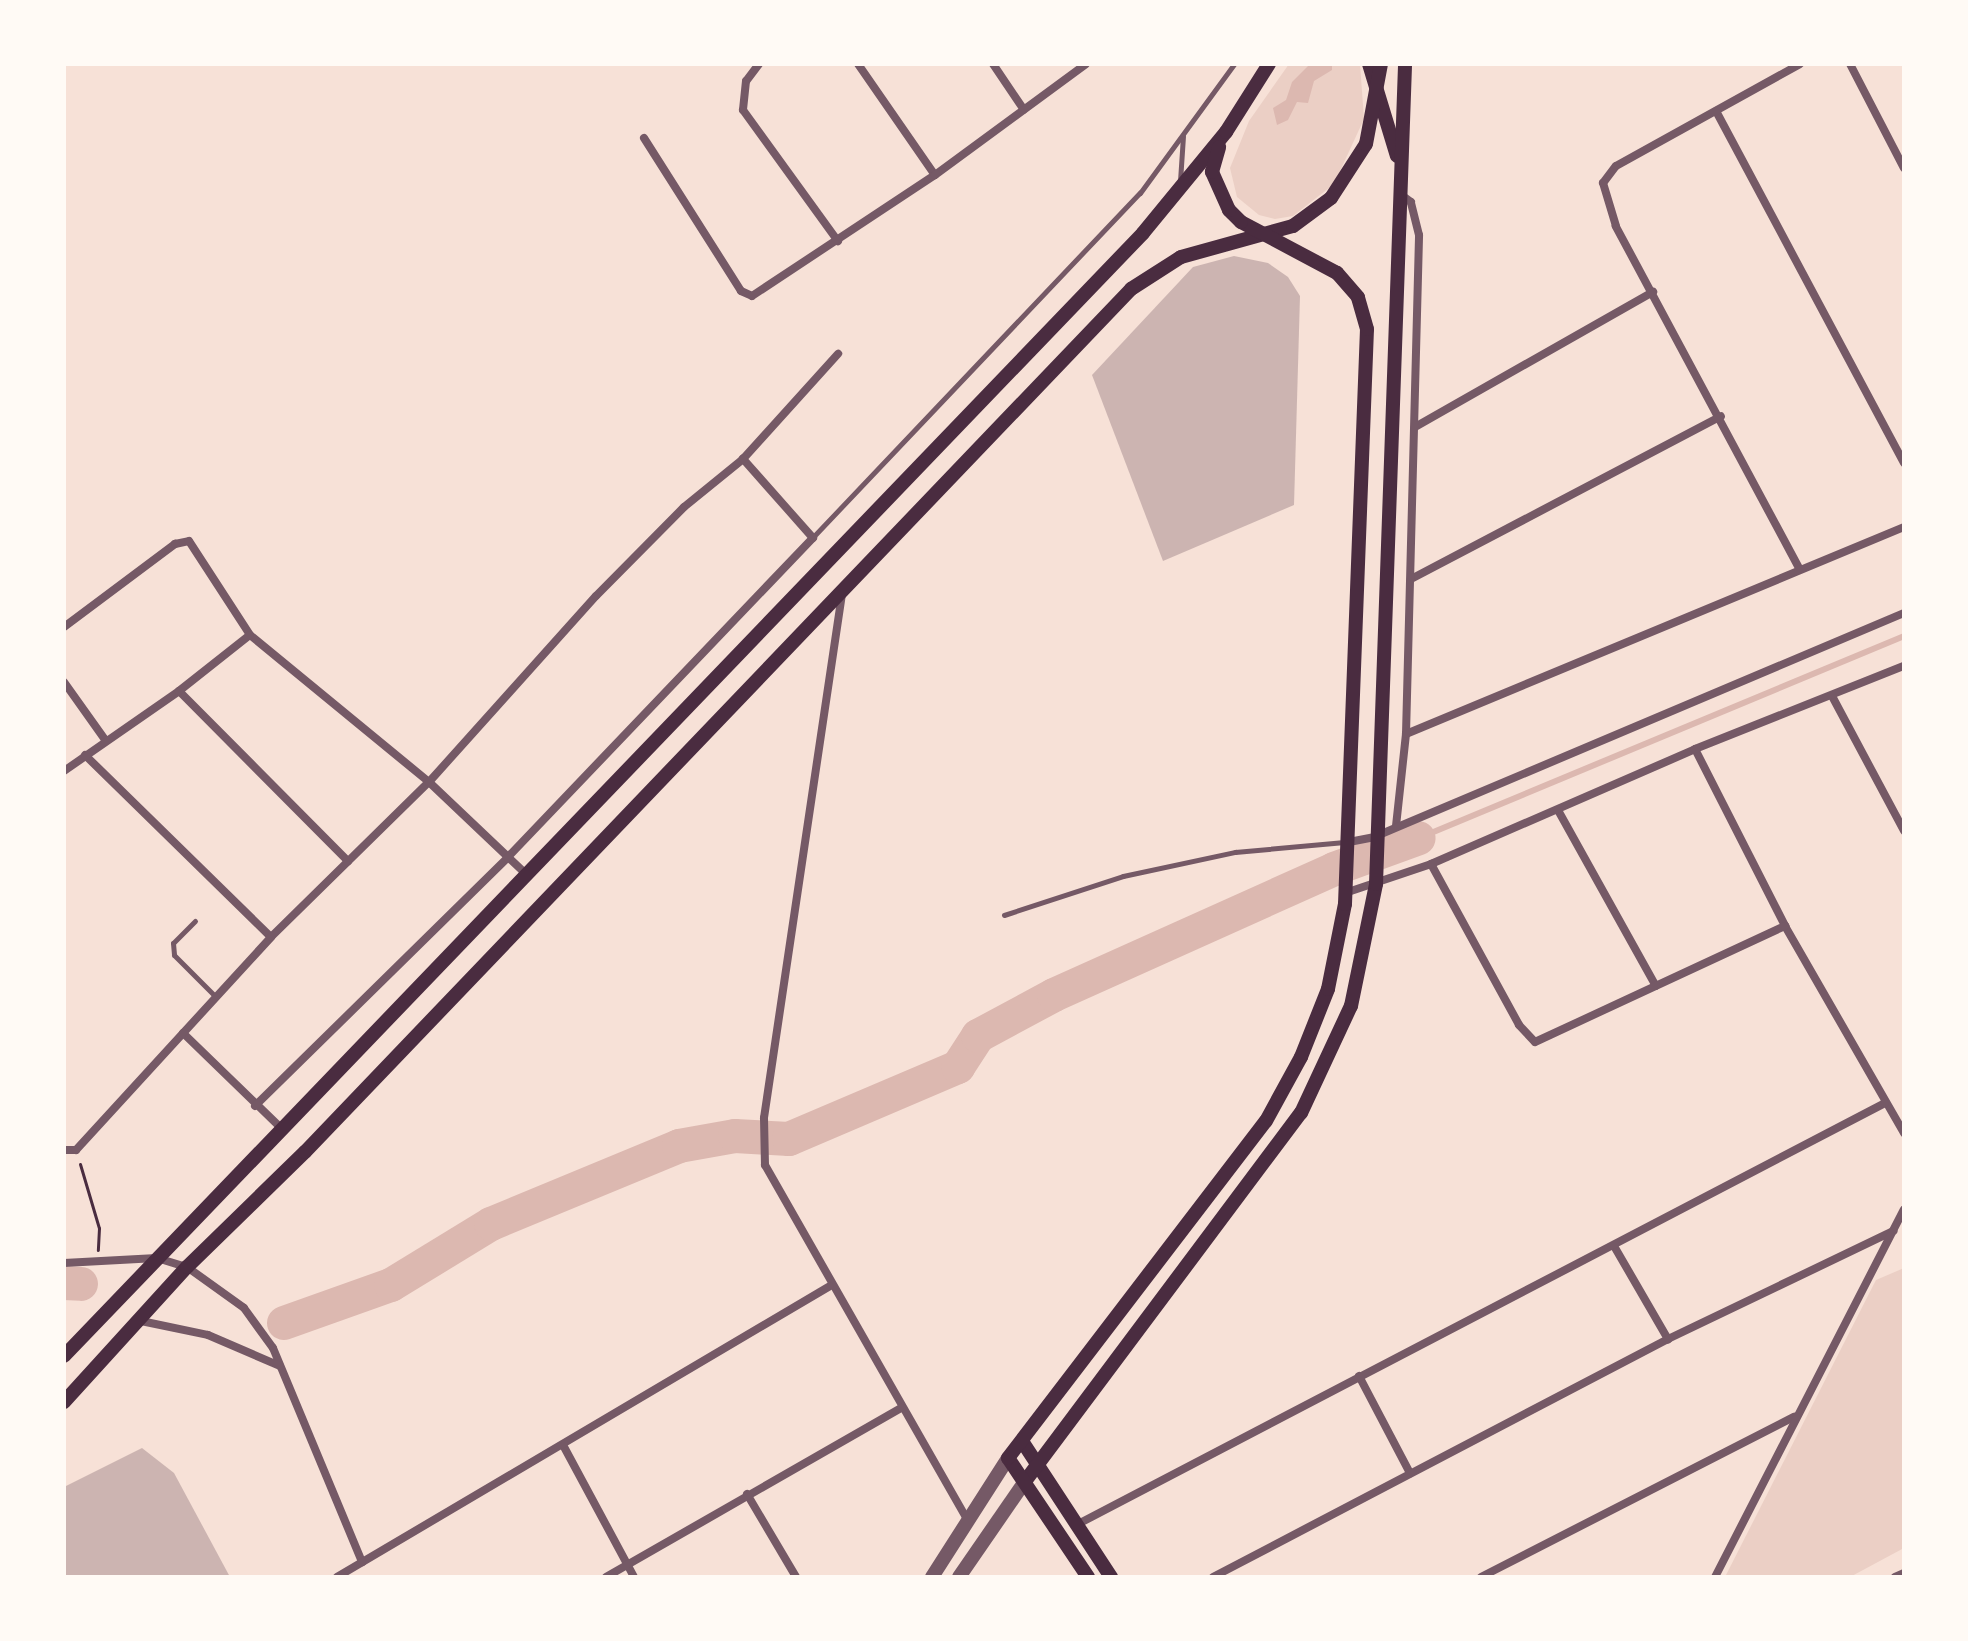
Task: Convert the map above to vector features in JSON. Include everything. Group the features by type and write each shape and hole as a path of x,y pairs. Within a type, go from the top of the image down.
{"main road":[{"path":"64,1356 1179,192 1226,132 1269,64"},
{"path":"1369,64 1401,170"},
{"path":"64,1402 187,1267 316,1140 1131,289 1181,257 1264,235 1306,219 1345,182 1366,144 1381,64"},
{"path":"1026,1480 1277,1147 1321,1080 1351,1006 1376,881 1374,840 1405,64"},
{"path":"1088,1577 1026,1480 1008,1458 1286,1086 1328,989 1346,890 1367,329 1358,297 1337,273 1241,222 1219,196 1212,172 1226,132"},
{"path":"1363,436 1390,436"},
{"path":"1022,1441 1111,1577"}],"street":[{"path":"759,64 746,81 743,110 838,241"},
{"path":"858,64 935,175"},
{"path":"993,64 1024,110"},
{"path":"644,138 745,295 764,292 935,175 1086,64"},
{"path":"1799,568 1604,194 1611,171 1800,64"},
{"path":"1850,64 1904,168"},
{"path":"1716,111 1904,463"},
{"path":"1396,826 1406,734 1419,235 1411,202 1400,194"},
{"path":"1415,427 1653,292"},
{"path":"64,1150 76,1150 271,937 429,782 596,596 684,507 743,459 838,354"},
{"path":"1411,579 1721,416"},
{"path":"255,1106 507,858 813,538 743,459"},
{"path":"1406,734 1799,568 1904,527"},
{"path":"64,627 184,540 194,546 250,635 429,782 527,875"},
{"path":"843,587 764,1118 765,1162 830,1286 969,1522"},
{"path":"1348,847 1374,840 1396,826 1904,613"},
{"path":"64,771 179,691 250,635"},
{"path":"1346,890 1431,864 1559,812 1695,749 1904,666"},
{"path":"64,682 106,741"},
{"path":"179,691 348,861"},
{"path":"1832,696 1904,831"},
{"path":"1695,749 1785,926 1904,1133"},
{"path":"85,755 271,937"},
{"path":"1559,812 1656,986"},
{"path":"1431,864 1529,1040 1541,1042 1785,926"},
{"path":"183,1033 281,1128"},
{"path":"1078,1524 1885,1103"},
{"path":"1715,1577 1794,1417 1904,1210"},
{"path":"1213,1577 1668,1339 1893,1231"},
{"path":"1614,1246 1668,1339"},
{"path":"64,1263 97,1266 157,1258 187,1267 244,1308 262,1328 281,1367 362,1562"},
{"path":"337,1577 830,1286"},
{"path":"141,1321 208,1335 281,1367"},
{"path":"1359,1376 1410,1473"},
{"path":"606,1577 901,1408"},
{"path":"1481,1577 1794,1417"},
{"path":"563,1445 634,1577"},
{"path":"932,1577 1008,1458"},
{"path":"959,1577 1026,1480"},
{"path":"747,1494 796,1577"},
{"path":"1895,1577 1904,1573"}],"lane":[{"path":"813,538 1140,193 1234,64"},
{"path":"1179,192 1183,135"},
{"path":"1004,915 1123,876 1235,852 1348,847"},
{"path":"195,921 173,943 174,955 216,997"}],"path":[{"path":"76,1150 99,1228 97,1266"}],"shaded area":[{"path":"1289,64 1360,64 1364,119 1334,184 1293,216 1275,219 1259,215 1237,197 1230,168 1249,121"},
{"path":"1310,64 1332,64 1332,70 1314,81 1308,103 1297,102 1288,120 1277,125 1273,108 1286,100 1292,82"},
{"path":"1904,1268 1904,1548 1850,1577 1725,1577 1876,1280"}],"building":[{"path":"1234,256 1268,263 1288,277 1300,296 1294,505 1163,561 1092,375 1193,267"},
{"path":"142,1448 174,1473 230,1577 64,1577 64,1487"}],"waterway":[{"path":"1419,838 1904,636"},
{"path":"284,1323 391,1285 491,1224 679,1146 735,1136 789,1139 958,1067 978,1036 1054,995 1334,869 1419,838"},
{"path":"64,1283 81,1284"}]}
